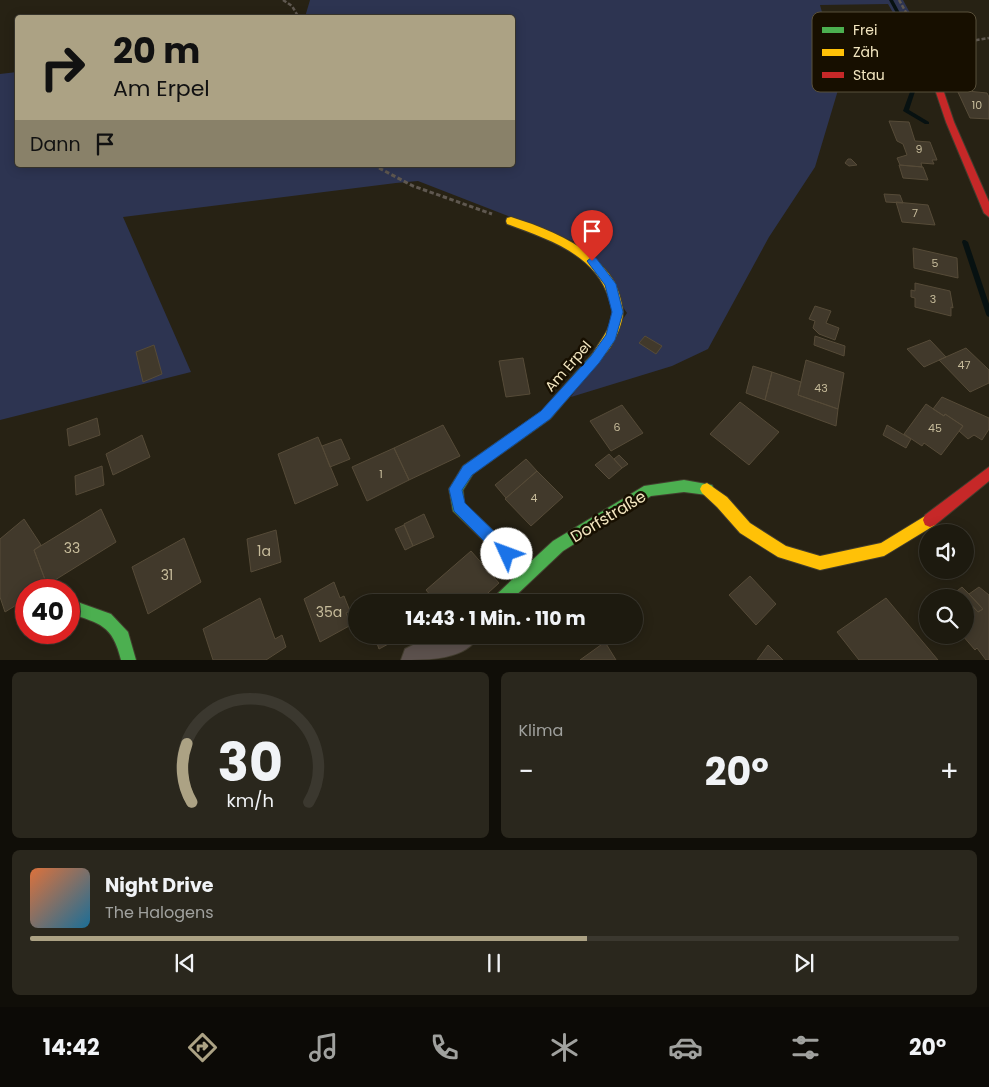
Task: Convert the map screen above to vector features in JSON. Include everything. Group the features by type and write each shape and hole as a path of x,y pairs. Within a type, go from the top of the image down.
{"street":[{"path":"940,92 950,122 989,213"},
{"name":"Am Erpel","path":"511,221 560,240 592,261 610,284 618,312 611,337 595,359 546,415 468,470 456,489 458,506 529,575"},
{"name":"Dorfstraße","path":"508,594 558,546 649,490 684,486 705,488 722,502 745,528 783,552 820,563 884,549 928,522 989,473"},
{"path":"80,610 106,619 123,637 129,660"},
{"path":"416,660 447,644"}],"path":[{"path":"283,0 292,6 296,15"},
{"path":"899,0 906,12"},
{"path":"976,40 989,38"},
{"path":"377,167 417,187 511,221"}],"shaded area":[{"path":"310,0 903,0 910,12 893,12 888,4 820,5 822,12 812,12 812,92 837,92 815,167 769,237 708,349 672,366 571,397 627,313 578,243 418,181 123,217 191,372 0,420 0,74 15,72 15,167 515,167 515,15 306,15"}],"building":[{"path":"958,92 987,93 989,97 989,119 970,118"},
{"path":"889,121 909,122 915,141 930,142 937,160 932,160 934,164 921,163 922,167 900,165 897,158 907,155 903,144 897,141"},
{"path":"848,159 851,159 857,165 849,166 845,163"},
{"path":"899,165 923,167 928,180 903,178"},
{"path":"884,194 900,195 903,203 886,202"},
{"path":"896,202 928,205 935,225 902,222"},
{"path":"913,248 957,258 958,278 914,268"},
{"path":"915,283 950,291 953,308 951,307 951,316 915,307 915,298 911,297 911,290 915,291"},
{"path":"815,306 831,311 826,323 839,328 835,340 819,334 813,328 815,321 809,319"},
{"path":"645,336 662,346 656,354 639,343"},
{"path":"815,336 845,346 844,356 814,345"},
{"path":"930,340 946,357 924,367 907,349"},
{"path":"154,345 162,374 143,382 136,352"},
{"path":"966,348 989,370 989,383 970,392 939,360"},
{"path":"523,358 530,394 506,397 499,361"},
{"path":"806,360 844,373 838,409 798,395"},
{"path":"753,366 772,372 765,400 746,393"},
{"path":"772,372 801,382 798,395 838,409 836,426 765,400"},
{"path":"942,397 989,418 989,429 982,440 974,435 968,439 959,431 963,426 945,414 944,416 933,409"},
{"path":"740,402 779,432 749,465 710,434"},
{"path":"926,404 963,426 941,455 924,443 922,446 904,434"},
{"path":"622,405 643,433 611,451 590,421"},
{"path":"97,418 100,435 69,446 67,429"},
{"path":"443,425 460,456 409,480 394,448"},
{"path":"887,425 911,439 906,448 883,435"},
{"path":"142,435 150,457 113,475 106,454"},
{"path":"318,437 338,485 295,504 278,454"},
{"path":"341,439 350,459 330,467 322,446"},
{"path":"394,448 409,480 367,501 352,467"},
{"path":"609,454 622,468 609,479 595,465"},
{"path":"619,455 628,464 622,468 614,459"},
{"path":"526,459 537,471 506,498 495,485"},
{"path":"102,466 104,485 76,495 75,476"},
{"path":"537,471 563,497 531,526 505,499"},
{"path":"101,509 116,542 57,579 45,579 34,550"},
{"path":"424,514 434,537 413,546 404,524"},
{"path":"24,519 41,545 34,550 45,579 15,579 15,606 5,612 0,597 0,539"},
{"path":"404,525 413,546 405,550 395,529"},
{"path":"276,530 281,562 251,572 247,539"},
{"path":"184,538 201,582 148,614 132,567"},
{"path":"471,551 499,583 487,594 429,594 426,590"},
{"path":"750,576 776,604 756,625 729,595"},
{"path":"334,582 340,598 344,596 348,606 348,612 346,613 348,627 320,642 304,599"},
{"path":"979,587 989,595 989,660 986,660 977,648 975,650 970,644 974,644 974,608 978,612 983,609 974,599 974,590"},
{"path":"260,598 275,639 282,635 286,647 266,660 213,660 203,629"},
{"path":"886,598 919,637 919,644 925,644 938,660 859,660 837,632"},
{"path":"974,600 983,609 978,612 974,608"},
{"path":"377,644 388,644 379,649"},
{"path":"602,644 606,644 616,660 580,660"},
{"path":"768,645 783,660 757,660"}],"waterway":[{"path":"891,0 898,12"},
{"path":"912,92 906,111 927,123"},
{"path":"965,242 989,314"}],"traffic: fast":[{"path":"529,575 458,506 456,489 468,470 546,415 598,355"},
{"path":"507,594 558,546 649,490 684,486 707,489"},
{"path":"80,610 106,619 123,637 129,660"}],"traffic: slow":[{"path":"511,221 560,240 592,261 610,284 618,312 611,337 598,355"},
{"path":"707,489 722,502 745,528 783,552 820,563 884,549 930,520"}],"traffic: jam":[{"path":"940,92 950,122 989,213"},
{"path":"930,520 989,473"}],"route":[{"path":"507,554 458,506 456,489 468,470 546,415 595,359 611,337 618,312 610,284 592,261"}]}
